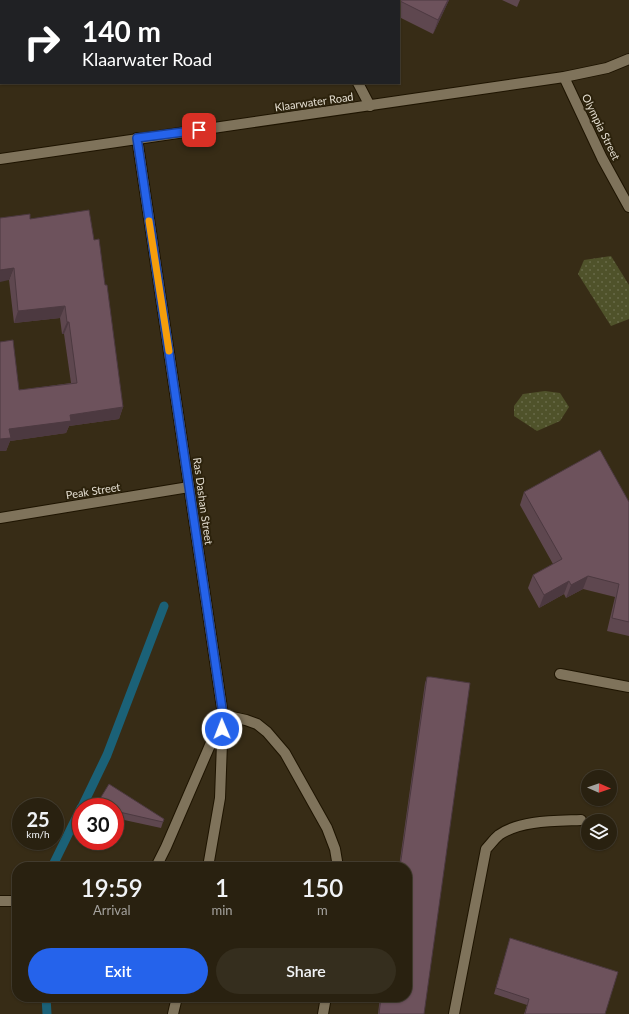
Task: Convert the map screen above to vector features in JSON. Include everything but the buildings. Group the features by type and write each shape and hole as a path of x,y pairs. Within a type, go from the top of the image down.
{"street":[{"name":"Klaarwater Road","path":"0,159 564,77 607,68 629,59"},
{"name":"Olympia Street","path":"564,77 602,158 629,207"},
{"path":"359,84 370,106"},
{"name":"Ras Dashan Street","path":"137,138 223,715 220,798 209,862"},
{"name":"Peak Street","path":"0,518 189,487"},
{"path":"560,674 629,687"},
{"path":"158,862 223,715 257,724 285,754 327,828 335,849 337,862"},
{"path":"454,1014 486,849 499,835 518,826 543,822 581,820"},
{"path":"0,900 12,901"},
{"path":"173,1014 176,1002"},
{"path":"323,1014 325,1002"}],"green space":[{"path":"611,256 629,285 629,319 611,326 578,274 584,260"},
{"path":"545,391 560,393 569,407 560,421 537,431 514,416 514,406 523,394"}],"waterway":[{"path":"86,798 107,755 164,606"},
{"path":"54,862 72,826"},
{"path":"46,1002 47,1014"}],"slow traffic":[{"path":"149,221 169,351"}],"route":[{"path":"199,130 137,138 223,715 222,729"}]}
